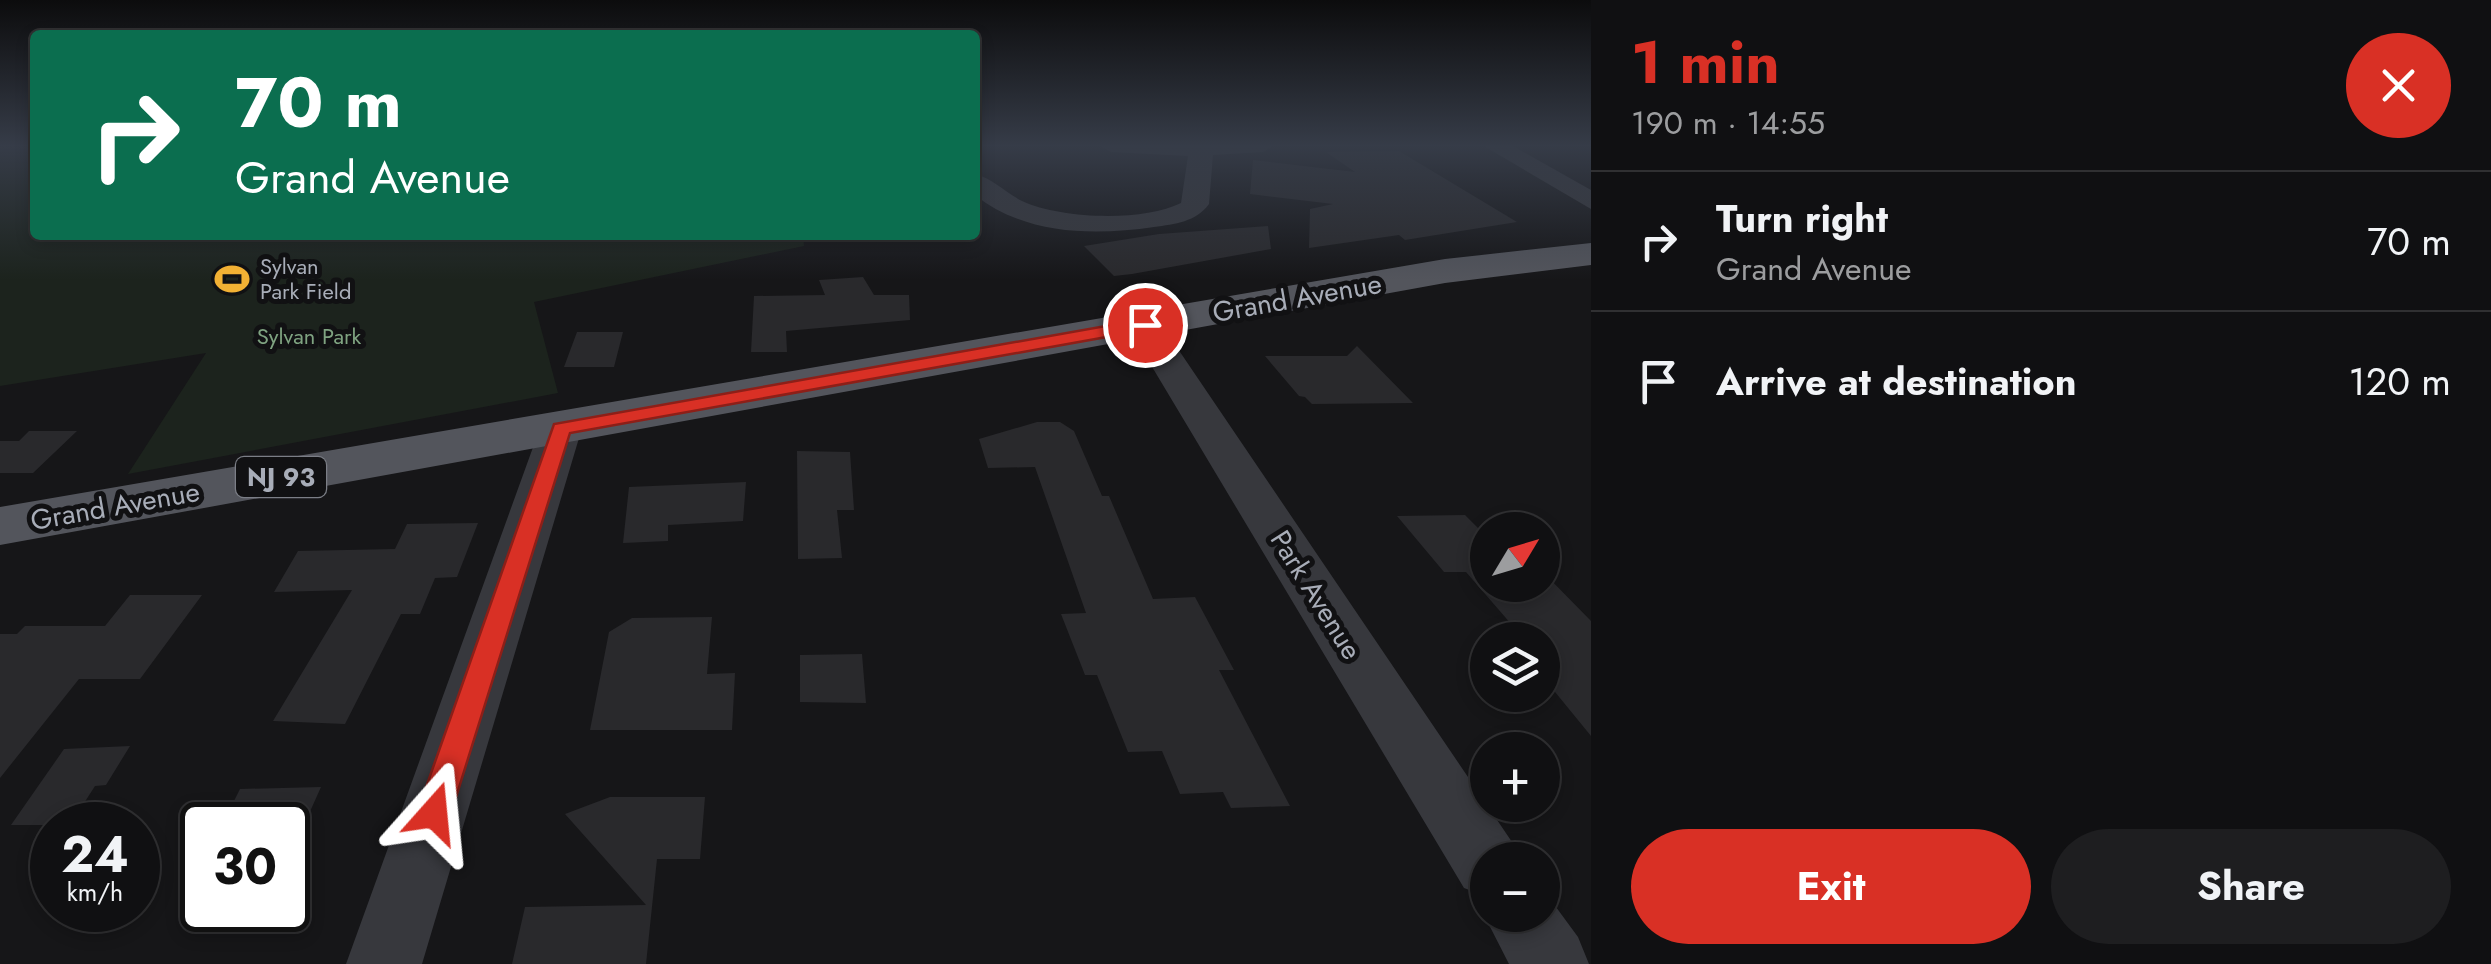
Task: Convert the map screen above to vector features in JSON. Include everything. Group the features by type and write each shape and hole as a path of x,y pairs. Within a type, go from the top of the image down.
{"main road":[{"name":"Grand Avenue","path":"5,529 1446,271 1591,254"}],"street":[{"path":"987,190 1018,211 1043,220 1099,224 1147,220 1190,210 1196,190"},
{"name":"Park Avenue","path":"1145,325 1474,842"},
{"path":"384,964 561,428"},
{"path":"1531,932 1551,964"}],"green space":[{"name":"Sylvan Park","path":"0,190 30,190 30,240 803,240 804,246 534,302 558,393 128,474 206,353 0,386"}],"building":[{"path":"1250,190 1464,190 1517,222 1405,240 1399,235 1309,248 1310,209 1333,204 1250,194"},
{"path":"1268,226 1271,249 1114,276 1084,246 1159,234"},
{"path":"863,277 874,295 909,295 910,320 786,331 787,352 751,352 754,296 825,295 819,280"},
{"path":"577,332 623,332 614,367 564,367"},
{"path":"1357,346 1413,403 1312,404 1299,396 1265,356 1347,356"},
{"path":"1037,422 1060,422 1074,431 1102,496 1109,496 1153,599 1195,597 1234,670 1219,670 1290,806 1231,808 1223,792 1180,794 1162,751 1128,752 1097,675 1085,675 1061,614 1086,613 1035,467 988,468 979,439"},
{"path":"29,431 77,431 33,473 0,473 0,441 19,441"},
{"path":"797,451 850,452 854,510 837,510 842,558 798,559"},
{"path":"746,482 743,521 668,525 668,541 623,543 629,487"},
{"path":"1465,515 1470,520 1470,577 1466,572 1444,572 1397,516"},
{"path":"478,523 457,577 435,578 420,614 401,614 345,724 273,721 352,590 274,592 298,551 395,549 407,524"},
{"path":"1560,589 1591,621 1591,736 1560,698 1560,622 1509,622 1492,602 1560,602"},
{"path":"130,595 202,595 140,679 79,679 0,778 0,634 17,634 25,626 105,626"},
{"path":"712,617 707,674 735,673 732,730 590,730 609,632 632,618"},
{"path":"862,654 866,703 800,702 800,655"},
{"path":"130,746 106,785 95,786 85,802 30,802 30,825 11,825 64,749"},
{"path":"321,787 310,812 310,802 234,802 240,789"},
{"path":"610,797 705,797 700,859 657,859 646,964 512,964 525,907 646,905 565,814"}],"place":[{"name":"Sylvan Park Field","path":"232,279"}],"route":[{"path":"434,813 561,428 1145,325"}]}
